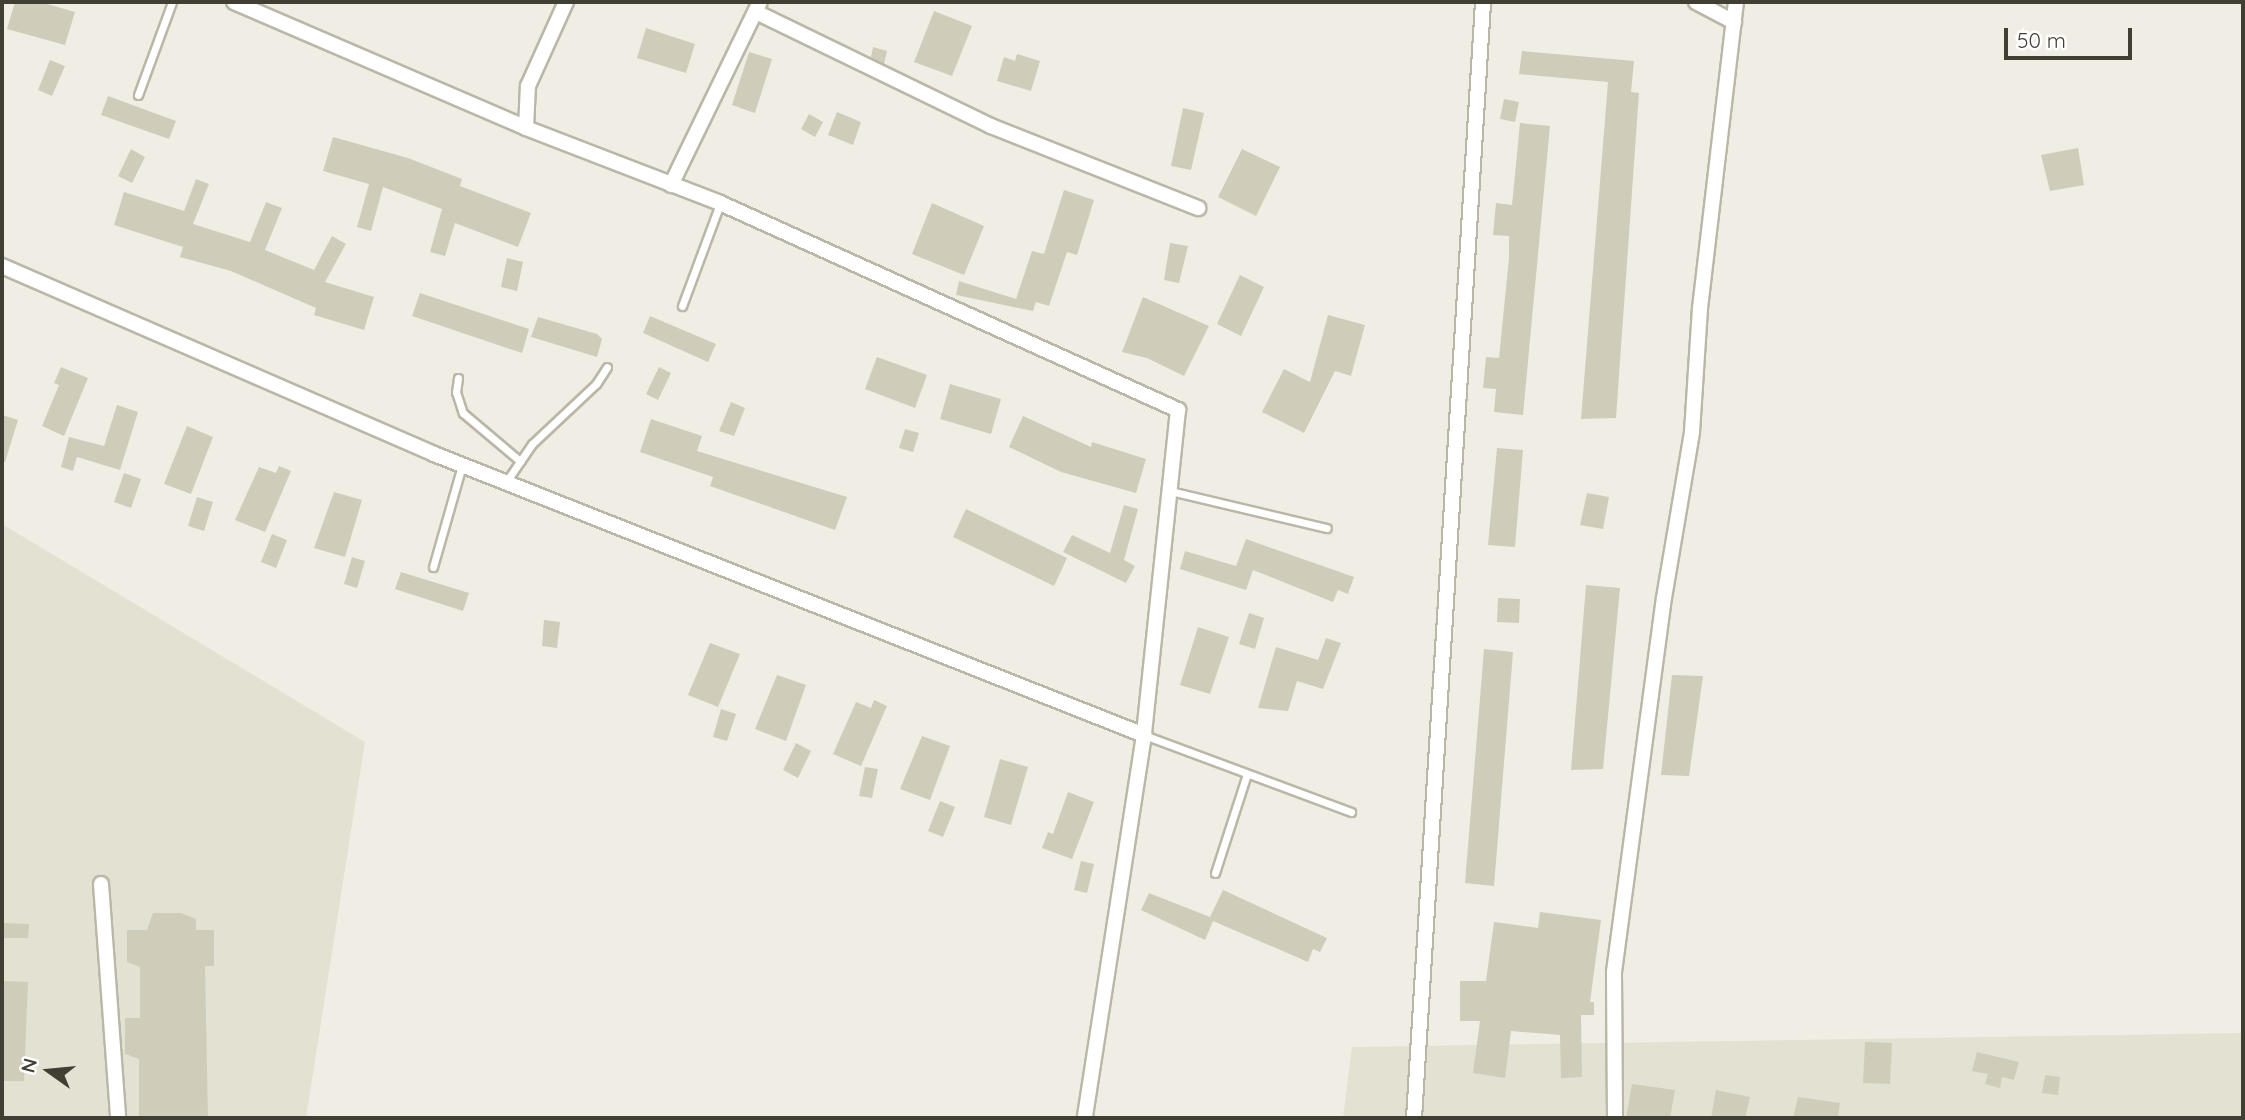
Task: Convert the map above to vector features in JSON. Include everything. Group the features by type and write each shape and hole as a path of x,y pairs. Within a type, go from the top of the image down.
{"street":[{"path":"234,2 526,128 720,203 1178,410 1143,735 1085,1118"},
{"path":"526,128 528,86 566,2"},
{"path":"1414,1118 1483,2"},
{"path":"1696,2 1734,22"},
{"path":"1615,1118 1614,972 1664,598 1692,432 1700,308 1736,2"},
{"path":"671,185 758,7 991,126 1198,208"},
{"path":"2,266 463,465 1143,735"},
{"path":"101,884 118,1118"}],"lane":[{"path":"138,95 172,2"},
{"path":"682,306 720,203"},
{"path":"506,482 520,461 607,367"},
{"path":"458,378 456,392 463,413 520,461"},
{"path":"433,567 463,465"},
{"path":"1170,491 1327,528"},
{"path":"1143,735 1351,812"},
{"path":"1215,873 1247,774"}],"shaded area":[{"path":"2,524 365,742 306,1118 2,1118"},
{"path":"2243,1033 2243,1118 1343,1118 1352,1047"}],"building":[{"path":"15,2 40,2 75,12 65,45 7,29"},
{"path":"934,11 972,26 952,76 914,62"},
{"path":"646,28 695,44 686,73 637,58"},
{"path":"873,47 887,51 884,64 871,57"},
{"path":"1522,51 1634,61 1631,92 1639,93 1616,418 1581,419 1608,82 1519,74"},
{"path":"749,52 772,59 755,113 732,105"},
{"path":"1017,54 1040,61 1031,91 997,81 1004,57 1015,61"},
{"path":"50,60 65,66 52,96 38,90"},
{"path":"108,96 176,121 169,139 101,115"},
{"path":"1504,99 1519,102 1515,122 1500,119"},
{"path":"1183,108 1204,113 1191,170 1171,166"},
{"path":"837,112 861,122 853,145 828,135"},
{"path":"809,114 823,122 815,137 801,129"},
{"path":"1520,123 1550,126 1523,415 1494,412 1496,389 1483,388 1486,357 1499,358 1509,258 1509,236 1493,235 1496,203 1512,205"},
{"path":"333,137 408,158 462,179 460,186 531,213 518,247 455,223 445,256 430,252 442,209 383,187 371,231 357,227 369,184 323,171"},
{"path":"2078,148 2084,185 2050,191 2041,155"},
{"path":"131,149 145,157 132,183 118,176"},
{"path":"1242,149 1280,167 1256,216 1218,197"},
{"path":"196,179 209,184 193,224 250,242 266,202 282,208 265,250 314,270 332,236 346,244 325,282 374,297 364,330 314,315 316,308 231,271 180,257 183,247 114,225 124,192 184,211"},
{"path":"1064,190 1094,200 1077,255 1067,252 1049,306 1036,302 1033,311 956,295 959,281 1016,299 1032,251 1044,254"},
{"path":"932,203 984,226 964,275 912,254"},
{"path":"1170,243 1188,246 1179,283 1164,280"},
{"path":"507,258 523,262 517,291 501,287"},
{"path":"1240,275 1264,287 1241,336 1217,324"},
{"path":"420,293 529,329 522,353 412,316"},
{"path":"1143,297 1209,326 1184,376 1147,358 1122,352"},
{"path":"1328,315 1365,325 1351,376 1335,371 1304,433 1262,412 1284,369 1310,382"},
{"path":"650,316 716,344 708,362 643,333"},
{"path":"538,317 597,334 602,339 597,357 531,337"},
{"path":"877,357 927,375 915,408 865,389"},
{"path":"61,367 88,378 64,436 42,426 59,385 54,383"},
{"path":"659,367 671,373 658,400 646,394"},
{"path":"950,384 1001,399 991,434 940,419"},
{"path":"731,402 745,408 734,436 719,431"},
{"path":"117,405 138,412 120,470 77,457 73,471 61,467 69,437 104,446"},
{"path":"2,415 18,420 5,462 2,462"},
{"path":"1023,416 1091,447 1092,442 1146,459 1136,493 1061,472 1009,447"},
{"path":"651,419 702,436 697,451 847,497 835,530 710,486 713,477 640,452"},
{"path":"187,426 213,437 191,494 164,484"},
{"path":"905,429 919,433 913,452 899,448"},
{"path":"1497,448 1523,450 1515,547 1488,545"},
{"path":"279,466 291,471 265,532 235,520 259,467 276,473"},
{"path":"124,473 141,479 131,508 114,502"},
{"path":"334,492 362,500 345,557 314,548"},
{"path":"1587,493 1609,497 1603,529 1580,525"},
{"path":"197,497 213,502 204,531 188,526"},
{"path":"1124,505 1138,509 1124,560 1135,566 1126,583 1063,552 1072,535 1110,553"},
{"path":"966,509 1067,558 1054,586 953,537"},
{"path":"272,534 287,540 276,568 261,562"},
{"path":"1246,539 1354,577 1348,594 1338,590 1333,602 1253,570 1246,590 1180,569 1185,551 1236,566"},
{"path":"352,557 365,561 357,588 344,584"},
{"path":"401,572 469,593 463,611 395,589"},
{"path":"1586,585 1620,588 1603,769 1571,770"},
{"path":"1498,598 1520,599 1519,623 1497,622"},
{"path":"1249,613 1264,618 1255,649 1239,644"},
{"path":"544,620 560,622 557,648 542,646"},
{"path":"1198,627 1229,637 1210,694 1180,685"},
{"path":"1326,638 1341,643 1323,689 1297,681 1288,711 1258,708 1276,647 1318,660"},
{"path":"710,643 740,654 718,707 688,695"},
{"path":"1484,649 1513,652 1494,886 1465,883"},
{"path":"777,675 806,685 786,741 755,729"},
{"path":"1672,675 1703,676 1689,776 1661,775"},
{"path":"874,700 887,706 861,766 833,754 856,702 871,708"},
{"path":"721,709 736,714 727,741 713,737"},
{"path":"922,736 950,746 930,800 900,789"},
{"path":"796,743 811,751 798,778 783,770"},
{"path":"1000,759 1028,767 1011,825 984,817"},
{"path":"865,767 878,769 872,798 859,796"},
{"path":"1068,792 1094,802 1072,859 1042,848 1048,832 1053,834"},
{"path":"940,801 955,807 943,837 928,831"},
{"path":"1081,861 1094,864 1087,893 1074,890"},
{"path":"1223,890 1327,938 1320,952 1313,949 1308,962 1213,921 1205,940 1141,910 1149,893 1210,917"},
{"path":"1540,912 1601,920 1590,1002 1594,1002 1594,1015 1581,1015 1582,1077 1561,1078 1560,1035 1511,1031 1505,1078 1473,1073 1480,1021 1460,1021 1460,981 1486,981 1494,922 1538,928"},
{"path":"153,913 181,913 196,919 196,930 214,930 214,966 205,966 208,1118 139,1118 139,1059 125,1054 125,1018 140,1018 140,967 127,962 127,930 147,930"},
{"path":"2,923 29,924 28,938 2,938"},
{"path":"2,981 28,982 24,1081 2,1081"},
{"path":"1865,1042 1892,1043 1890,1084 1863,1083"},
{"path":"1977,1052 2019,1062 2014,1080 2002,1077 2000,1088 1985,1084 1988,1074 1972,1071"},
{"path":"2045,1075 2060,1077 2058,1095 2042,1093"},
{"path":"1632,1084 1675,1090 1670,1118 1626,1118"},
{"path":"1716,1090 1750,1097 1745,1118 1711,1118"},
{"path":"1798,1097 1840,1103 1838,1118 1793,1118"}]}
